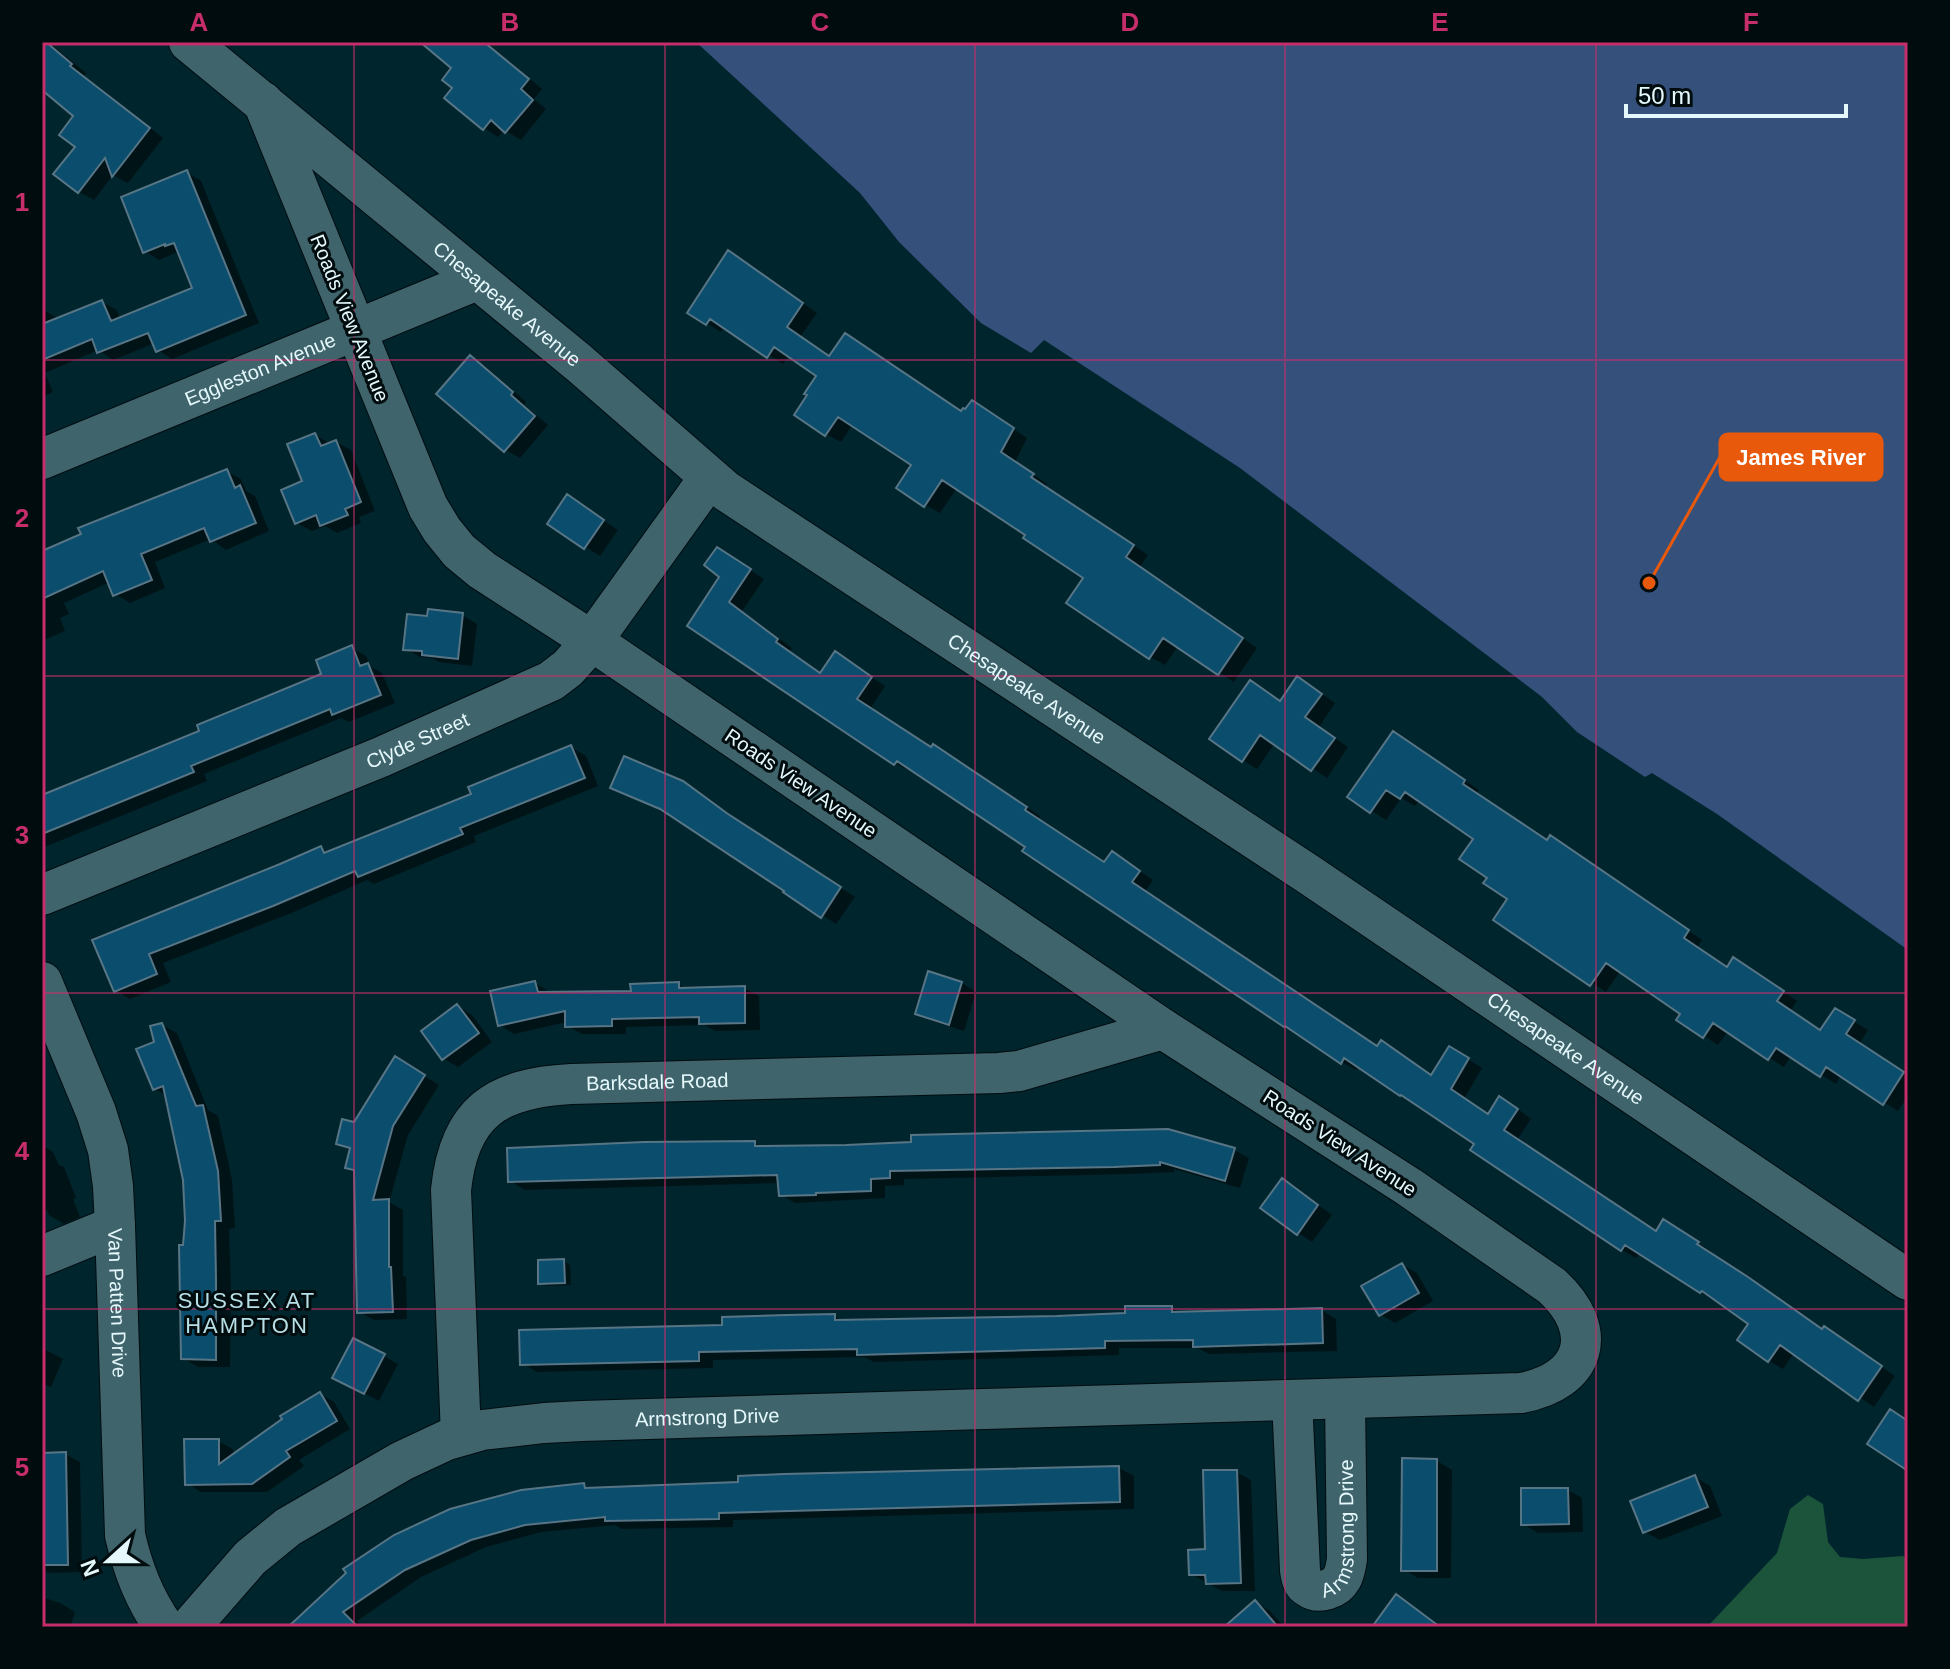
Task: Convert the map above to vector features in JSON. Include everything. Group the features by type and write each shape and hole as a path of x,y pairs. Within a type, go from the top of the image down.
{"street":[{"name":"Chesapeake Avenue","path":"189,42 579,363 726,491 1308,874 1908,1280"},
{"name":"Roads View Avenue","path":"263,102 428,507 459,551 482,570 592,641 1163,1029 1409,1187 1552,1286"},
{"name":"Eggleston Avenue","path":"42,459 477,280"},
{"name":"Clyde Street","path":"42,895 381,757 551,681 568,668 592,641 709,478"},
{"name":"Van Patten Drive","path":"42,982 104,1137 113,1186 125,1535 139,1585 164,1627"},
{"name":"Barksdale Road","path":"461,1435 451,1190 454,1165 463,1139 475,1120 490,1105 508,1095 548,1085 1019,1071 1163,1029"},
{"path":"42,1256 115,1226"},
{"name":"Armstrong Drive","path":"190,1627 250,1558 288,1527 402,1461 461,1435 500,1427 582,1421 1521,1393 1539,1390 1555,1382 1571,1367 1579,1352 1583,1337 1572,1307 1552,1286"},
{"name":"Armstrong Drive","path":"1292,1400 1300,1570 1303,1582 1309,1589 1318,1591 1337,1584 1344,1576 1347,1559 1345,1399"}],"green space":[{"path":"1808,1495 1823,1504 1828,1542 1840,1557 1903,1556 1908,1559 1908,1627 1707,1627 1777,1553 1790,1509"}],"water":[{"path":"696,42 1908,42 1908,950 1717,814 1652,773 1645,777 1577,732 1542,697 1240,468 1044,340 1031,353 981,323 899,242 860,193"}],"building":[{"path":"42,42 46,42 72,64 70,66 150,128 112,177 105,158 78,193 53,174 75,147 59,135 73,116 42,90"},
{"path":"420,42 484,42 529,79 521,89 533,100 505,133 491,120 483,130 444,98 452,88 442,80 451,68"},
{"path":"187,170 246,315 156,352 148,333 97,353 92,339 42,360 42,324 102,300 111,321 192,288 174,243 143,253 121,197"},
{"path":"728,250 803,303 787,327 829,356 845,333 961,411 972,400 1014,428 1001,452 1034,474 1031,477 1134,545 1126,557 1243,638 1218,675 1163,638 1149,659 1066,603 1083,578 1023,538 1025,535 942,480 924,507 896,488 911,465 838,417 825,436 794,415 816,376 774,347 767,358 710,319 706,325 687,313"},
{"path":"470,355 513,392 511,395 535,416 504,452 436,394"},
{"path":"315,433 321,446 336,440 361,502 345,509 348,515 320,526 316,515 295,524 281,490 302,481 287,444"},
{"path":"227,469 235,488 240,485 256,523 210,542 204,528 141,554 152,580 113,596 103,571 42,599 42,551 81,534 78,528"},
{"path":"567,494 604,520 584,549 547,524"},
{"path":"717,547 751,569 729,602 778,639 776,642 820,673 835,651 872,677 857,699 931,747 933,744 1104,862 1112,851 1140,871 1132,882 1377,1046 1381,1040 1431,1075 1449,1046 1469,1058 1451,1089 1488,1114 1499,1096 1518,1109 1504,1130 1656,1231 1663,1219 1822,1329 1824,1326 1882,1366 1858,1401 1780,1345 1768,1362 1737,1340 1748,1324 1702,1291 1700,1293 1625,1245 1621,1251 1470,1150 1474,1144 1401,1095 1344,1058 1341,1064 1284,1027 1022,851 1025,847 897,761 894,765 687,626 719,577 704,565"},
{"path":"428,609 463,613 458,659 403,650 407,614 427,616"},
{"path":"352,645 360,666 368,663 381,695 332,715 330,709 191,766 194,772 42,834 42,795 199,731 197,725 321,674 316,660"},
{"path":"1297,676 1322,694 1305,717 1335,738 1311,771 1260,735 1242,762 1209,739 1250,680 1280,701"},
{"path":"1393,731 1465,780 1463,784 1547,840 1550,835 1689,930 1684,938 1727,967 1733,957 1784,991 1777,1001 1820,1030 1835,1008 1855,1020 1846,1034 1904,1072 1883,1105 1826,1067 1820,1077 1776,1048 1768,1060 1713,1023 1703,1038 1676,1020 1680,1014 1606,963 1590,986 1493,920 1507,899 1483,883 1487,878 1459,859 1473,839 1405,792 1400,799 1386,790 1370,813 1347,797"},
{"path":"571,745 585,778 460,828 463,834 358,877 355,871 149,954 157,974 114,992 92,940 321,846 324,853 471,794 468,787"},
{"path":"624,756 683,781 841,887 821,918 660,809 610,788"},
{"path":"928,971 962,982 949,1025 915,1014"},
{"path":"535,981 538,992 631,991 630,984 679,982 679,988 745,986 745,1023 699,1024 699,1017 612,1019 612,1026 565,1027 565,1011 498,1026 490,991"},
{"path":"457,1004 479,1033 442,1060 421,1031"},
{"path":"162,1023 196,1106 203,1105 218,1171 221,1221 215,1221 216,1360 181,1359 179,1245 183,1245 185,1221 183,1180 163,1086 153,1090 136,1049 154,1042 150,1026"},
{"path":"395,1056 425,1075 393,1126 373,1200 389,1199 389,1267 393,1312 357,1313 354,1170 345,1168 350,1148 336,1144 342,1119 354,1122"},
{"path":"1168,1129 1235,1148 1225,1181 1160,1162 1160,1165 1114,1167 890,1171 890,1178 871,1179 871,1191 816,1195 779,1196 777,1175 508,1182 507,1148 755,1141 755,1146 846,1145 911,1142 911,1135"},
{"path":"1282,1178 1318,1205 1297,1235 1260,1208"},
{"path":"564,1259 565,1283 538,1284 538,1260"},
{"path":"1402,1263 1419,1293 1379,1316 1361,1286"},
{"path":"1125,1306 1172,1306 1172,1312 1322,1308 1323,1343 1193,1347 1193,1340 1105,1341 1105,1348 857,1355 857,1349 699,1352 699,1361 520,1365 519,1330 722,1325 722,1317 787,1315 835,1314 835,1320 1057,1316 1125,1313"},
{"path":"353,1338 385,1354 364,1394 332,1378"},
{"path":"320,1392 337,1421 286,1451 290,1457 252,1484 185,1485 184,1439 219,1439 219,1464 282,1419 280,1416"},
{"path":"1890,1409 1908,1421 1908,1471 1867,1444"},
{"path":"66,1452 68,1565 42,1565 42,1453"},
{"path":"1402,1458 1437,1459 1437,1571 1401,1571"},
{"path":"1119,1466 1120,1502 719,1513 719,1519 605,1521 605,1517 525,1525 471,1540 405,1570 343,1612 358,1627 288,1627 346,1573 343,1569 394,1535 450,1509 521,1490 584,1483 585,1488 738,1482 738,1476 784,1474"},
{"path":"1203,1470 1237,1470 1241,1583 1206,1584 1205,1575 1189,1575 1188,1550 1205,1549"},
{"path":"1695,1475 1708,1507 1643,1533 1630,1501"},
{"path":"1521,1488 1568,1488 1569,1524 1521,1525"},
{"path":"1396,1594 1440,1627 1372,1627"},
{"path":"1255,1600 1278,1627 1224,1627"}],"place":[{"name":"James River","path":"1649,583"}],"district":[{"name":"SUSSEX AT HAMPTON","path":"247,1312"}]}
